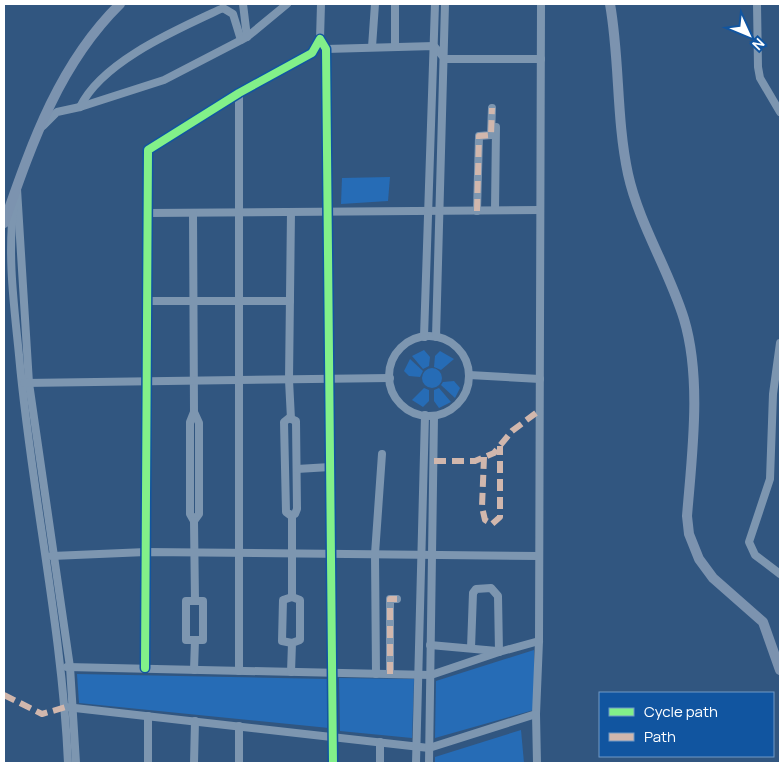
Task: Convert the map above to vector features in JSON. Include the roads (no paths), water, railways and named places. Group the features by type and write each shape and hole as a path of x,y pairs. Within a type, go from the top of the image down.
{"main road":[{"path":"4,223 28,154 55,93 78,54 120,4"},
{"path":"610,4 628,174 637,203 672,283 685,321 691,354 694,386 687,516 689,534 706,570 763,622 780,670"}],"street":[{"path":"243,4 244,39"},
{"path":"28,154 46,122 57,112 80,107 164,80 244,39 287,4"},
{"path":"145,668 148,150 239,93 312,53 320,39 321,4"},
{"path":"372,47 375,4"},
{"path":"395,4 395,47"},
{"path":"424,337 435,4"},
{"path":"436,337 445,4"},
{"path":"537,763 541,4"},
{"path":"757,4 758,67 760,78 780,112"},
{"path":"80,107 86,94 98,79 123,61 223,8 233,14 244,39"},
{"path":"320,39 326,49 333,763"},
{"path":"326,49 434,46"},
{"path":"434,46 445,59 541,59"},
{"path":"312,53 323,54 326,60"},
{"path":"239,93 239,670"},
{"path":"476,211 479,136 491,135 492,108"},
{"path":"495,210 496,125"},
{"path":"17,187 25,383 45,559 60,667 70,707 76,763"},
{"path":"148,213 540,210"},
{"path":"291,419 289,380 292,212"},
{"path":"193,213 194,412 199,423 199,514 194,521 195,601"},
{"path":"147,301 290,301"},
{"path":"424,337 436,337 454,344 465,359 469,375 466,392 460,402 451,409 434,416 410,411 402,405 391,388 390,378 393,361 403,346 413,340 424,337"},
{"path":"780,343 773,394 770,479 749,542 755,555 780,574"},
{"path":"469,375 540,379"},
{"path":"25,383 390,378"},
{"path":"25,383 55,555 70,667 68,763"},
{"path":"416,763 420,675 425,415"},
{"path":"429,763 434,416"},
{"path":"291,419 296,421 297,469 297,509 295,514 292,515 292,597"},
{"path":"291,419 284,422 286,512 292,515"},
{"path":"376,674 375,554 382,454"},
{"path":"425,462 434,461"},
{"path":"297,469 330,467"},
{"path":"45,559 55,555 146,552 539,556"},
{"path":"471,648 473,593 476,589 491,588 498,596 499,652"},
{"path":"292,597 300,600 300,640 292,643 282,641 283,600 292,597"},
{"path":"390,674 390,599 397,599"},
{"path":"186,601 195,601 203,601 203,640 186,640 186,601"},
{"path":"194,670 195,640"},
{"path":"60,667 431,675 499,652 539,641"},
{"path":"291,672 292,643"},
{"path":"430,645 499,652"},
{"path":"70,707 429,748 536,714"},
{"path":"148,716 148,763"},
{"path":"192,763 195,721"},
{"path":"238,726 239,763"},
{"path":"380,742 380,763"}]}
